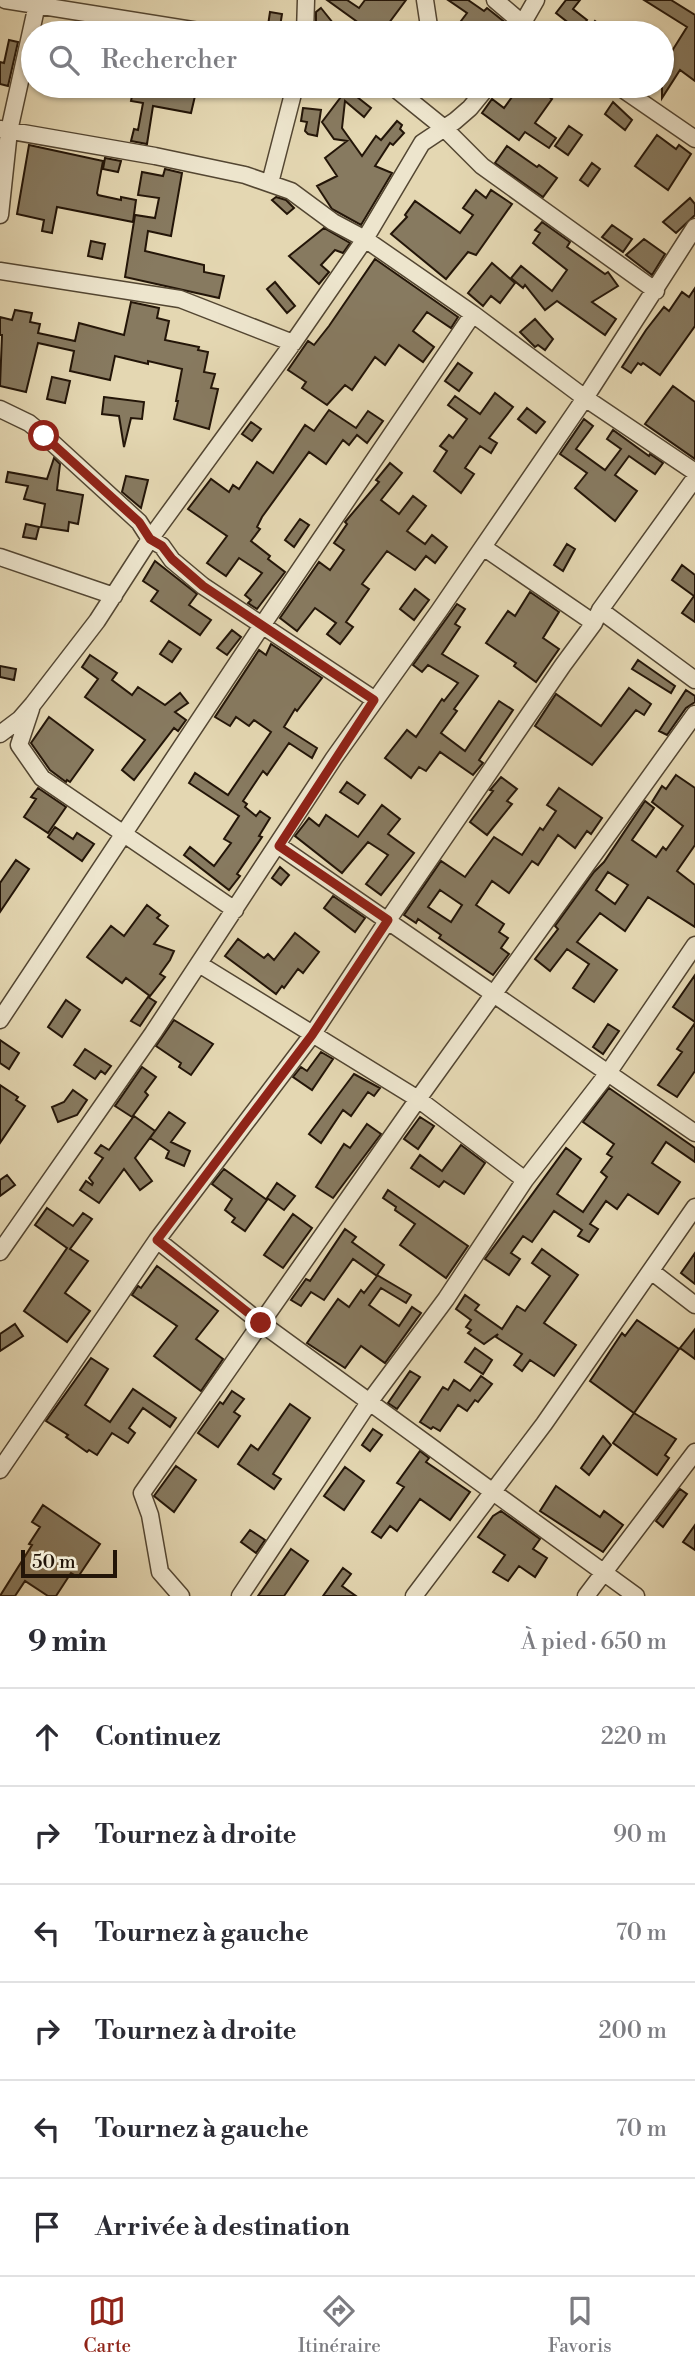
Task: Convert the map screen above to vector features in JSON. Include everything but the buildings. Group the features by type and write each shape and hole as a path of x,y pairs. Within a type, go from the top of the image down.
{"street":[{"path":"5,0 37,2 144,21"},
{"path":"305,21 306,0"},
{"path":"425,0 428,21"},
{"path":"495,0 513,21"},
{"path":"523,21 536,0"},
{"path":"32,21 37,2"},
{"path":"0,215 4,130 21,64"},
{"path":"270,183 292,98"},
{"path":"408,98 444,128 482,166 656,291"},
{"path":"3,728 33,704 97,621 150,539 365,239 422,142 470,108 478,98"},
{"path":"636,98 695,138"},
{"path":"4,130 155,156 245,175 291,191 333,222 365,239 473,314 586,398 695,472"},
{"path":"0,1251 199,964 374,700 586,398 695,227"},
{"path":"0,271 180,299 293,343"},
{"path":"0,1020 473,314"},
{"path":"0,409 29,423 44,436 139,522 150,539 162,546 172,559 203,586 374,700"},
{"path":"0,1470 157,1240 312,1035 563,665 695,478"},
{"path":"483,547 597,616 695,680"},
{"path":"0,557 114,596"},
{"path":"33,704 19,745 42,778 235,910"},
{"path":"181,1596 160,1572 150,1515 142,1493 418,1099 695,714"},
{"path":"279,846 695,1133"},
{"path":"240,1596 370,1401 446,1299 525,1180 608,1073 695,945"},
{"path":"199,964 418,1099 525,1180"},
{"path":"414,1596 544,1424 695,1207"},
{"path":"157,1240 261,1323 636,1596"},
{"path":"650,1271 695,1305"},
{"path":"586,1596 695,1452"}],"route":[{"path":"44,436 139,522 150,539 162,546 185,572 374,700 279,846 388,920 312,1035 157,1240 261,1323"}]}
